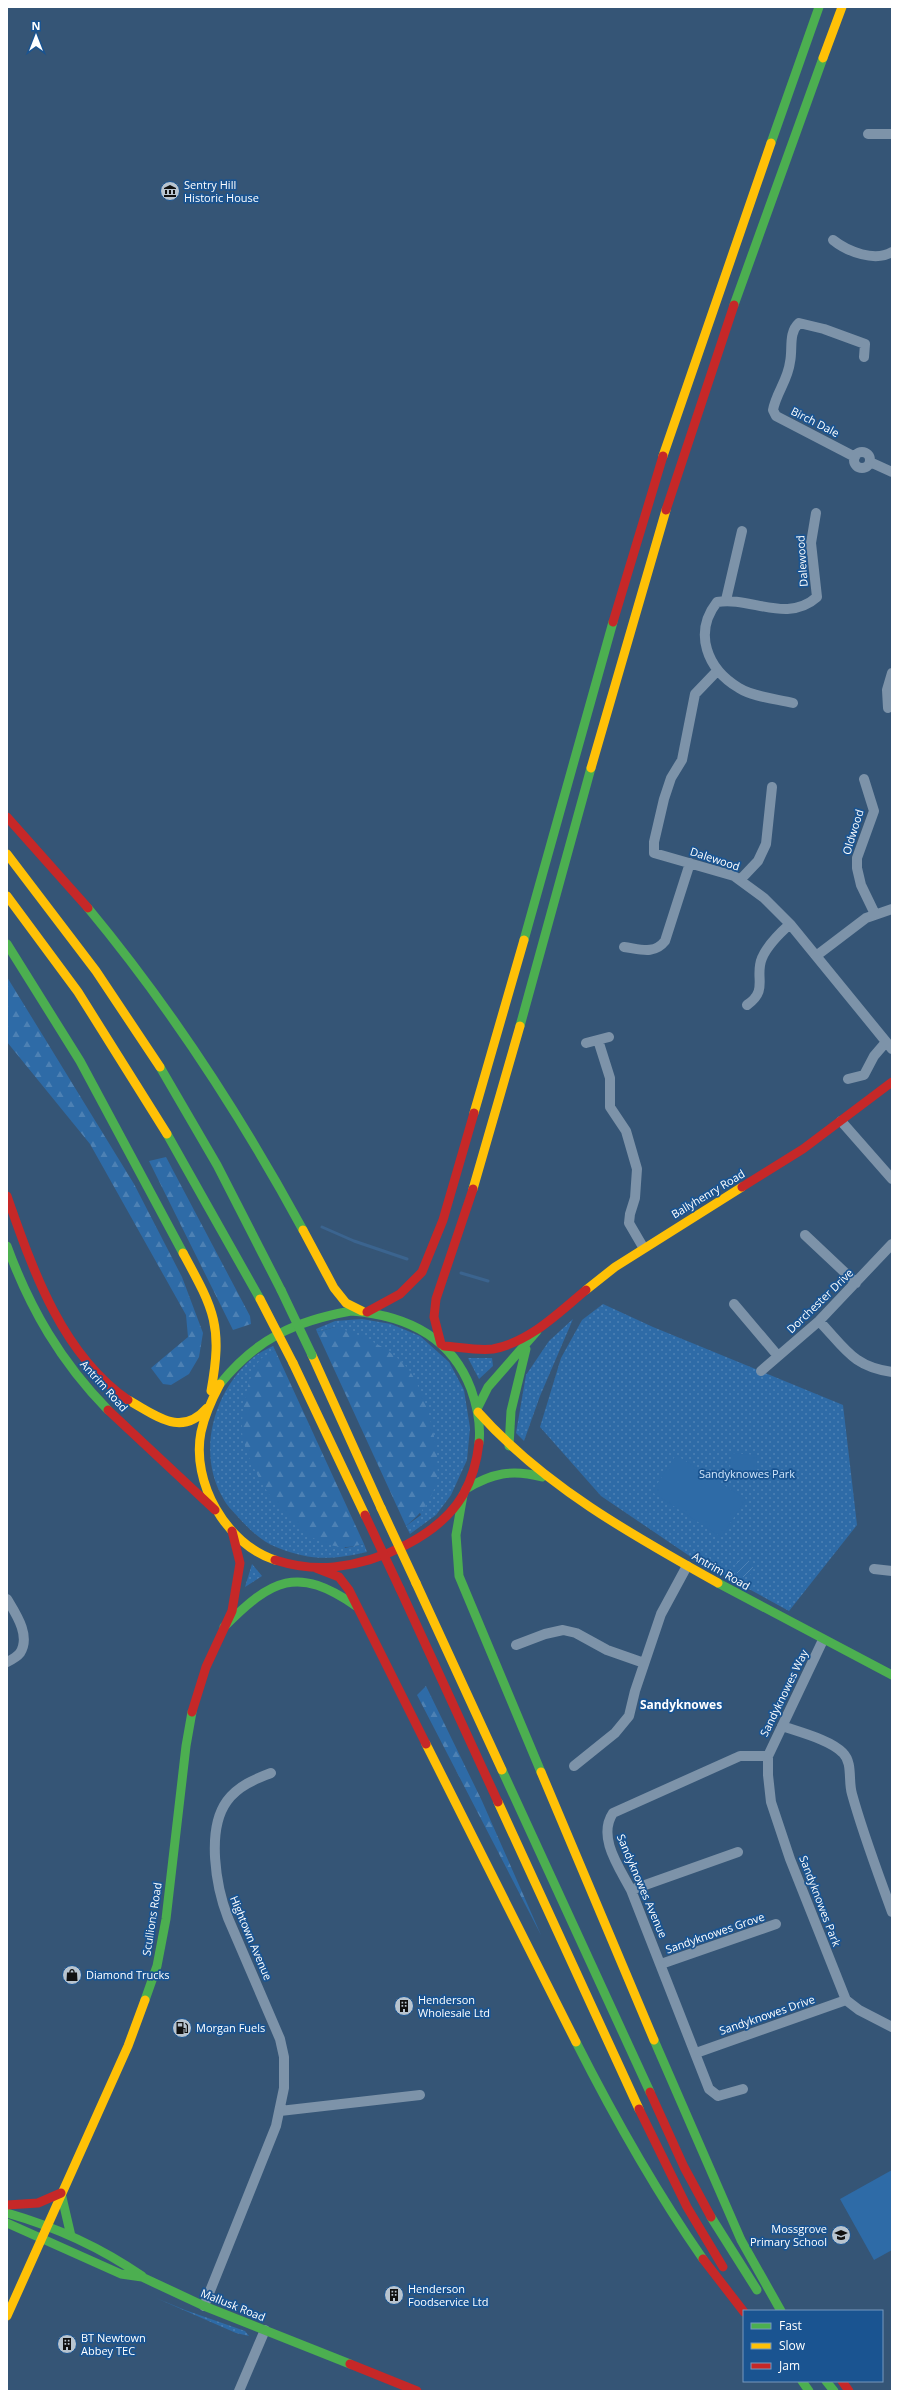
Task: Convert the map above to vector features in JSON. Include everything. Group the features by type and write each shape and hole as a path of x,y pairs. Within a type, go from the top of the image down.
{"main road":[{"path":"208,1406 226,1374 255,1347 310,1319 334,1313 365,1312 400,1294 422,1272 443,1220 512,985 648,502 726,270 819,7"},
{"path":"780,2310 741,2240 668,2073 459,1576 455,1559 454,1533 464,1492 478,1454 480,1431 478,1410 469,1383 442,1345 434,1317 436,1299 480,1170 650,559 708,379 842,7"},
{"path":"7,817 52,865 100,923 186,1036 275,1177 334,1288 346,1303 365,1312 407,1322 442,1345"},
{"path":"7,854 82,951 146,1045 203,1140 281,1290 312,1355 684,2167 724,2240 771,2310"},
{"path":"7,896 48,949 140,1085 260,1299 293,1363 400,1589 655,2144 687,2207 750,2310"},
{"path":"7,944 88,1075 210,1302 215,1315 218,1344 208,1406 200,1439 202,1468 209,1493 221,1516 244,1543 258,1552 289,1564 315,1568 339,1577 346,1584 552,1994 625,2134 696,2247 743,2311"},
{"name":"Ballyhenry Road","path":"442,1345 477,1350 492,1349 515,1342 539,1328 615,1267 643,1247 778,1165 841,1121 892,1082"},
{"name":"Antrim Road","path":"7,1196 34,1269 57,1318 67,1334 103,1377 135,1403 170,1422 185,1424 195,1421 208,1406"},
{"name":"Antrim Road","path":"7,1246 29,1299 65,1360 122,1424 221,1516"},
{"name":"Ballyhenry Road","path":"478,1410 487,1386 527,1346 539,1328"},
{"path":"509,1446 508,1437 513,1405 521,1362 527,1346"},
{"name":"Antrim Road","path":"478,1410 500,1438 544,1477 687,1566 823,1640 892,1675"},
{"name":"Antrim Road","path":"464,1492 485,1478 502,1471 512,1470 544,1477"},
{"path":"315,1568 350,1566 389,1552 431,1529 443,1519 464,1492"},
{"name":"Scullions Road","path":"232,1530 240,1563 232,1611"},
{"name":"Scullions Road","path":"7,2316 128,2046 157,1966 166,1919 186,1746 191,1717 206,1667 232,1611 243,1599 258,1588 279,1577 315,1568"},
{"path":"224,1626 260,1593 284,1582 297,1580 327,1587 358,1608"},
{"path":"719,2189 788,2305"},
{"path":"7,2205 38,2204 61,2193 64,2213 71,2236"},
{"path":"7,2213 47,2226 71,2236 126,2264 142,2277"},
{"name":"Mallusk Road","path":"7,2223 42,2240 121,2274 142,2277 204,2306 416,2391"},
{"path":"803,2382 809,2391"},
{"path":"827,2382 834,2391"},
{"path":"843,2382 849,2391"}],"street":[{"path":"868,134 892,134"},
{"path":"833,240 847,248 867,255 883,257 892,252"},
{"name":"Birch Dale","path":"864,356 865,344 824,329 799,323 794,327 791,338 791,361 787,377 775,398 773,410 776,416 854,457 855,464 858,467 865,468 870,462 892,472"},
{"name":"Dalewood","path":"726,600 755,606 795,609 817,597 811,543 816,513"},
{"path":"742,532 726,600 717,602 713,606 707,620 704,635 705,648 718,670 740,689 793,703"},
{"name":"Dalewood","path":"718,670 695,694 682,760 671,778 654,842 654,853 690,863 740,880 764,898 790,924 889,1046"},
{"path":"888,708 887,690 892,673"},
{"name":"Oldwood","path":"864,779 874,811 857,858 857,868 860,885 875,914"},
{"path":"740,880 758,861 766,844 772,787"},
{"path":"624,947 651,951 659,949 665,941 690,863"},
{"path":"816,956 848,930 875,914 892,910"},
{"path":"747,1005 755,999 760,991 762,958 790,924"},
{"path":"586,1043 609,1037"},
{"path":"598,1040 610,1078 610,1107 626,1131 637,1169 635,1198 629,1222 643,1247"},
{"path":"848,1079 864,1075 874,1056 889,1046"},
{"path":"841,1121 892,1179"},
{"path":"805,1235 856,1283"},
{"name":"Dorchester Drive","path":"760,1371 819,1322 892,1244"},
{"path":"734,1304 778,1356"},
{"path":"819,1322 857,1362 871,1368 892,1373"},
{"path":"574,1766 609,1737 629,1716 644,1663 661,1614 687,1566"},
{"path":"874,1570 892,1570"},
{"path":"7,1599 22,1626 24,1644 19,1654 7,1662"},
{"path":"516,1646 545,1634 563,1630 576,1633 607,1650 644,1663"},
{"name":"Sandyknowes Way","path":"768,1756 823,1640"},
{"path":"782,1726 823,1741 843,1753 849,1765 848,1782 857,1812 892,1912"},
{"name":"Sandyknowes Avenue","path":"743,2089 718,2096 709,2089 631,1890 607,1838 607,1822 613,1813 740,1756 768,1756"},
{"name":"Sandyknowes Park","path":"768,1756 771,1802 790,1858 846,2000"},
{"name":"Hightown Avenue","path":"204,2306 262,2163 280,2111 285,2073 280,2039 225,1912 217,1880 215,1862 220,1818 227,1801 243,1786 271,1773"},
{"path":"631,1890 738,1852"},
{"name":"Sandyknowes Grove","path":"661,1964 776,1924"},
{"path":"846,2000 859,2010 892,2027"},
{"name":"Sandyknowes Drive","path":"696,2053 846,2000"},
{"path":"280,2111 420,2096"},
{"path":"239,2391 264,2330"}],"green space":[{"path":"7,977 134,1184 182,1277 203,1333 199,1357 189,1374 171,1385 163,1384 151,1368 188,1337 186,1315 90,1144 7,1042"},
{"path":"166,1157 250,1316 251,1324 233,1330 149,1161"},
{"name":"Sandyknowes Park","path":"603,1304 653,1327 843,1405 857,1525 789,1611 694,1559 601,1496 540,1427 561,1358 582,1320"},
{"path":"362,1319 391,1324 420,1336 449,1362 464,1390 470,1428 467,1460 451,1495 436,1515 410,1534 406,1526 421,1515 335,1327 317,1332 316,1329 335,1321"},
{"path":"573,1319 540,1396 524,1441 516,1433 526,1375 549,1341"},
{"path":"335,1327 372,1341 389,1351 404,1364 412,1374 425,1402 434,1435 438,1466 437,1479 433,1493 426,1506 406,1526 317,1332"},
{"path":"273,1346 275,1350 260,1360 345,1548 364,1544 367,1552 343,1557 321,1558 288,1552 271,1545 260,1538 242,1521 223,1498 215,1480 211,1461 210,1442 220,1403 229,1386 241,1370 257,1355"},
{"path":"275,1350 364,1544 346,1547 328,1545 311,1537 295,1525 267,1492 248,1455 242,1431 245,1398 255,1367 261,1359"},
{"path":"468,1358 492,1358 493,1366 479,1379"},
{"path":"731,1453 757,1455 756,1472 730,1471"},
{"path":"676,1455 746,1499 721,1537 652,1492"},
{"path":"744,1559 750,1562 753,1568 750,1574 744,1577 738,1574 735,1568 738,1562"},
{"path":"252,1564 262,1576 245,1587"},
{"path":"426,1686 482,1801 541,1935 417,1695"},
{"path":"892,2170 892,2250 874,2260 840,2199"},
{"path":"156,2298 245,2331 249,2336 236,2333"}],"waterway":[{"path":"322,1227 354,1241 407,1259"},
{"path":"461,1273 488,1281"}],"traffic: fast":[{"path":"771,143 819,7"},
{"path":"734,305 823,58"},
{"path":"524,940 613,622"},
{"path":"520,1026 591,768"},
{"path":"88,908 148,984 230,1104 303,1230"},
{"path":"7,944 80,1061 183,1253"},
{"path":"160,1067 217,1165 281,1290"},
{"path":"167,1134 260,1299"},
{"path":"7,1246 26,1291 48,1334 61,1354 91,1392 108,1410"},
{"path":"281,1290 312,1355"},
{"path":"351,1311 390,1317 407,1323 424,1332 438,1342 451,1355 462,1371 473,1395 479,1422 479,1443"},
{"path":"220,1384 248,1355 278,1334 312,1320 351,1311"},
{"path":"477,1409 488,1387 537,1331"},
{"path":"509,1446 511,1411 526,1349"},
{"path":"466,1489 485,1479 502,1474 521,1473 542,1477"},
{"path":"463,1495 456,1535 459,1576 541,1772"},
{"path":"224,1627 241,1611 271,1588 286,1583 301,1582 317,1585 335,1593 356,1606"},
{"path":"718,1583 892,1675"},
{"path":"145,2000 157,1966 166,1919 186,1746 192,1712"},
{"path":"502,1770 650,2092"},
{"path":"654,2040 741,2240 780,2310"},
{"path":"576,2042 636,2153 668,2207 703,2259"},
{"path":"61,2193 71,2236"},
{"path":"7,2213 60,2231 94,2247 142,2276"},
{"path":"711,2217 757,2290"},
{"path":"7,2223 121,2274 142,2277 204,2306 350,2364"},
{"path":"803,2382 809,2391"},
{"path":"827,2382 834,2391"}],"traffic: slow":[{"path":"823,58 842,7"},
{"path":"663,456 771,143"},
{"path":"591,768 666,510"},
{"path":"7,854 96,971 160,1067"},
{"path":"7,896 78,992 167,1134"},
{"path":"474,1113 524,940"},
{"path":"473,1189 520,1026"},
{"path":"586,1290 615,1267 742,1187"},
{"path":"303,1230 334,1288 346,1303 362,1311"},
{"path":"183,1253 209,1304 216,1333 215,1368 211,1391"},
{"path":"260,1299 293,1363"},
{"path":"312,1355 381,1508"},
{"path":"293,1363 365,1515"},
{"path":"220,1384 209,1407 201,1432 199,1451 201,1471 207,1490 216,1509 227,1526 241,1540 257,1552 275,1560"},
{"path":"128,1400 158,1417 178,1423 188,1422 197,1417 207,1408"},
{"path":"478,1412 504,1439 560,1486 622,1527 718,1583"},
{"path":"381,1508 416,1583"},
{"path":"416,1583 502,1770"},
{"path":"426,1744 576,2042"},
{"path":"541,1772 654,2040"},
{"path":"498,1802 639,2109"},
{"path":"7,2316 128,2046 145,2000"}],"traffic: jam":[{"path":"666,510 734,305"},
{"path":"613,622 663,456"},
{"path":"7,817 88,908"},
{"path":"742,1187 803,1149 892,1082"},
{"path":"367,1312 400,1294 422,1272 443,1220 474,1113"},
{"path":"441,1344 434,1317 436,1299 473,1189"},
{"path":"7,1196 39,1281 67,1334 84,1359 105,1381 128,1400"},
{"path":"444,1346 493,1349 519,1340 543,1326 586,1290"},
{"path":"108,1410 215,1510"},
{"path":"275,1560 289,1564 319,1568 334,1567 370,1559 389,1553 407,1544 439,1523 452,1510 463,1495 474,1470 479,1443"},
{"path":"365,1515 400,1589"},
{"path":"192,1712 206,1667 232,1611 240,1563 232,1531"},
{"path":"316,1568 339,1577 349,1590 426,1744"},
{"path":"400,1589 498,1802"},
{"path":"650,2092 684,2167 711,2217"},
{"path":"639,2109 687,2207 723,2267"},
{"path":"7,2205 38,2203 61,2193"},
{"path":"703,2259 743,2311"},
{"path":"350,2364 417,2391"},
{"path":"843,2382 849,2391"}],"place":[{"name":"Sentry Hill Historic House","path":"170,191"},
{"name":"Diamond Trucks","path":"72,1975"},
{"name":"Henderson Wholesale Ltd","path":"404,2006"},
{"name":"Morgan Fuels","path":"182,2028"},
{"name":"Mossgrove Primary School","path":"841,2235"},
{"name":"Henderson Foodservice Ltd","path":"394,2295"},
{"name":"BT Newtown Abbey TEC","path":"67,2344"}],"district":[{"name":"Sandyknowes","path":"681,1705"}]}
